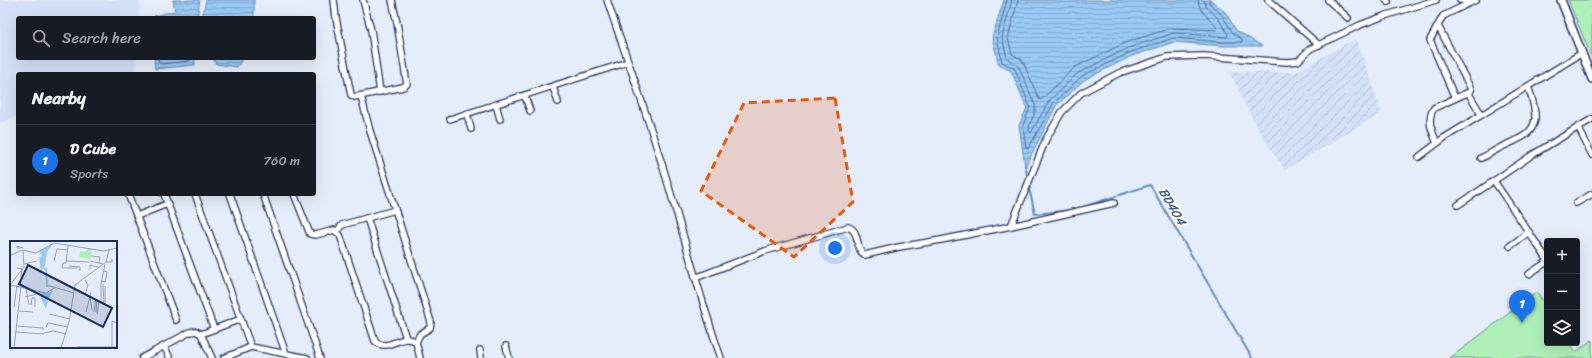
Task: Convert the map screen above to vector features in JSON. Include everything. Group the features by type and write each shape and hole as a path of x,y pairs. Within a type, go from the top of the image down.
{"street":[{"path":"334,0 336,18 351,95 354,98 403,87 407,84 398,23 392,0"},
{"path":"363,0 371,30 380,92"},
{"path":"607,0 673,201 695,278 721,358"},
{"path":"1268,0 1319,45"},
{"path":"1328,0 1348,18"},
{"path":"1011,226 1046,139 1062,112 1082,93 1119,73 1167,57 1204,56 1287,62 1298,61 1310,49 1360,25 1436,0"},
{"path":"1460,0 1473,0"},
{"path":"1455,98 1430,40 1443,16 1473,0"},
{"path":"1561,0 1592,79"},
{"path":"1438,26 1470,87 1471,90 1469,94 1481,114"},
{"path":"1419,157 1437,143 1481,114 1582,53"},
{"path":"450,119 628,62"},
{"path":"1481,158 1523,138 1530,130 1535,119 1535,110 1528,86"},
{"path":"553,87 558,102"},
{"path":"1437,143 1429,124 1432,111 1434,108 1469,92"},
{"path":"361,96 370,131 432,322 430,328 420,334 416,342"},
{"path":"525,96 530,112"},
{"path":"496,105 500,119"},
{"path":"467,114 471,129"},
{"path":"1458,205 1592,118"},
{"path":"1578,127 1592,155"},
{"path":"1494,181 1544,255"},
{"path":"1576,203 1592,194"},
{"path":"129,196 176,320"},
{"path":"165,196 214,329"},
{"path":"196,196 251,347"},
{"path":"231,196 286,354"},
{"path":"264,196 320,358"},
{"path":"295,196 310,234 316,235 334,230 337,231"},
{"path":"695,278 765,250 848,227 855,231 858,249 865,255 899,247 1011,226 1114,203"},
{"path":"137,216 167,204"},
{"path":"337,231 342,225 395,210"},
{"path":"367,218 406,338"},
{"path":"337,231 340,235 374,341 378,345 383,346 406,338 412,338 416,342 420,358"},
{"path":"1510,246 1529,232"},
{"path":"1529,274 1544,262"},
{"path":"201,334 241,319"},
{"path":"142,358 190,332 196,331 201,334 212,358"},
{"path":"164,346 170,358"},
{"path":"506,346 509,358"},
{"path":"224,358 251,347 308,358"},
{"path":"480,350 482,358"}],"highlighted area":[{"path":"835,98 853,202 794,257 701,191 744,103"}],"shaded area":[{"path":"0,0 140,0 139,16 16,16 16,60 136,60 135,72 16,72 16,117 0,123"},
{"path":"1356,38 1382,113 1285,170 1260,133 1229,72 1296,72"}],"green space":[{"path":"1568,0 1592,0 1592,58"},
{"path":"1537,292 1544,302 1544,346 1572,346 1576,352 1592,340 1592,358 1450,358"}],"water":[{"path":"173,0 200,0 197,16 154,16 175,11"},
{"path":"206,0 254,0 254,16 204,16"},
{"path":"1004,0 1211,0 1225,12 1236,30 1262,46 1223,46 1174,42 1132,56 1084,80 1056,106 1025,167 1019,125 1027,108 1011,71 999,65 992,37"},
{"path":"154,60 195,60 195,65 155,69"},
{"path":"214,60 242,60 237,67 216,64"}],"waterway":[{"name":"BD404","path":"1025,165 1028,180"},
{"name":"BD404","path":"1083,207 1150,185 1252,358"},
{"name":"BD404","path":"1030,192 1035,214 1071,210"}],"place":[{"name":"D Cube","path":"1522,323"}]}
